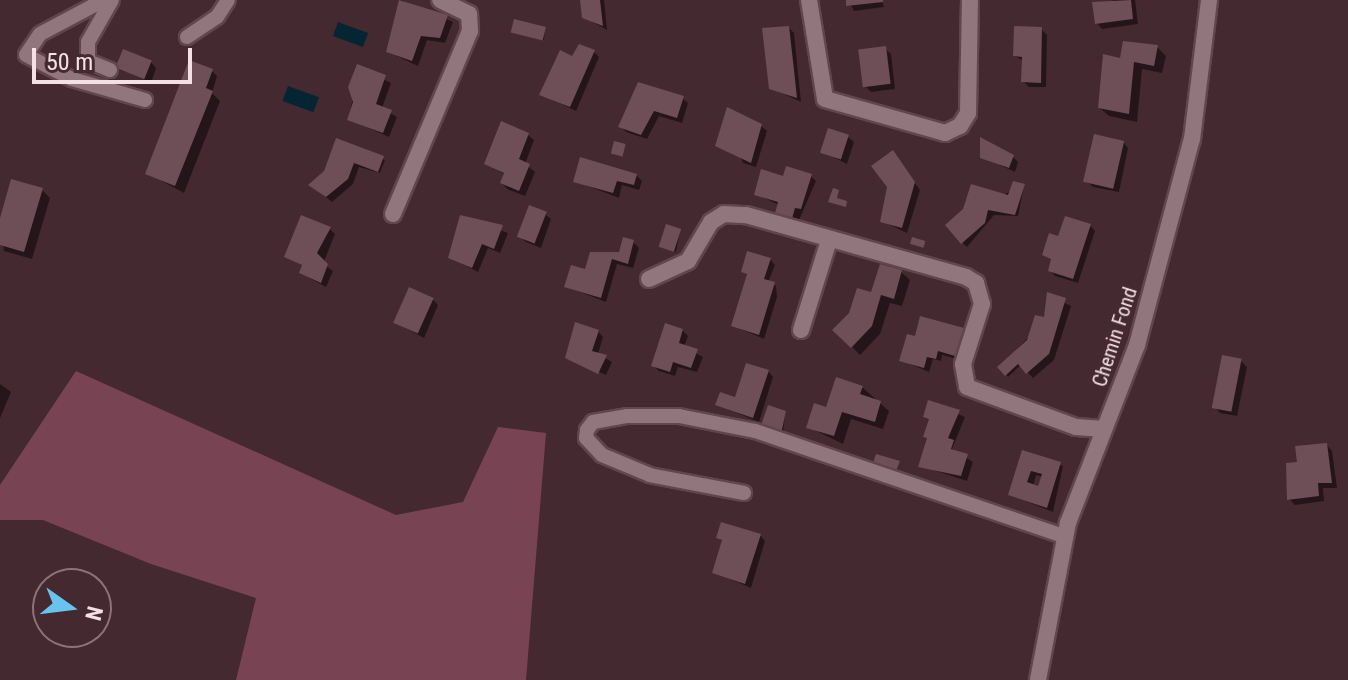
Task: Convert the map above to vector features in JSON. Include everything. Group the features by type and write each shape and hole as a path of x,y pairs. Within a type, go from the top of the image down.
{"street":[{"path":"393,214 470,31 469,14 440,0"},
{"path":"809,0 825,99 945,133 960,126 968,113 970,0"},
{"name":"Chemin Fond","path":"1038,680 1064,536 1137,345 1192,139 1209,0"},
{"path":"649,279 688,261 711,222 724,214 829,240 976,283 982,304 963,364 967,387 1076,427 1104,429"},
{"path":"801,330 829,240"}],"lane":[{"path":"104,0 40,34 26,55 72,79 145,100"},
{"path":"110,70 88,61 88,42 112,0"},
{"path":"187,37 217,17 228,0"},
{"path":"744,493 650,475 602,455 586,438 587,430 593,422 653,416 755,431 1064,536"}],"shaded area":[{"path":"76,371 396,515 463,502 498,427 546,433 526,680 236,680 256,598 151,564 43,520 0,520 0,485"}],"water":[{"path":"338,22 368,33 363,47 333,36"},
{"path":"288,86 319,97 314,112 283,101"}],"building":[{"path":"399,0 448,15 440,38 421,36 412,61 386,52"},
{"path":"580,0 600,0 603,26 582,18"},
{"path":"846,0 883,0 883,2 846,6"},
{"path":"1131,0 1133,19 1095,24 1092,2"},
{"path":"514,19 546,27 543,41 511,33"},
{"path":"789,26 797,98 769,89 762,28"},
{"path":"1014,26 1042,27 1041,83 1021,82 1022,57 1013,56"},
{"path":"1123,41 1158,45 1154,66 1134,62 1129,114 1098,108 1103,54 1120,58"},
{"path":"579,44 595,50 570,107 539,95 560,50 572,56"},
{"path":"886,46 891,84 863,87 858,49"},
{"path":"123,49 152,61 144,79 116,68"},
{"path":"189,60 213,69 206,88 213,91 175,186 145,174"},
{"path":"357,64 386,75 376,104 392,110 383,133 347,120 353,102 348,87"},
{"path":"638,82 684,96 677,118 654,111 641,135 618,127"},
{"path":"727,107 762,124 751,163 715,146"},
{"path":"501,121 529,133 519,159 530,164 519,191 500,183 504,173 484,164"},
{"path":"828,128 849,135 841,160 820,153"},
{"path":"1094,134 1124,141 1113,189 1083,182"},
{"path":"980,137 1014,155 1009,168 980,158"},
{"path":"336,138 384,156 378,172 354,163 348,179 326,197 308,185 324,171"},
{"path":"614,141 626,144 622,157 611,154"},
{"path":"893,150 915,182 902,228 880,222 887,187 871,166"},
{"path":"580,157 637,174 634,185 617,181 613,193 573,182"},
{"path":"786,166 812,174 801,209 795,208 791,222 774,217 778,202 754,195 761,169 783,176"},
{"path":"11,179 43,188 24,252 0,245 0,218"},
{"path":"1013,181 1025,184 1015,215 988,210 985,223 961,244 945,225 963,209 971,184 1008,195"},
{"path":"833,188 839,190 837,198 847,201 846,207 828,202"},
{"path":"529,205 547,212 535,244 517,237"},
{"path":"301,215 331,227 317,253 328,264 321,283 299,273 302,265 284,257"},
{"path":"460,215 503,225 494,249 482,244 472,268 448,258"},
{"path":"1065,216 1091,224 1073,279 1048,271 1051,259 1042,255 1049,233 1058,236"},
{"path":"666,224 681,229 674,252 659,247"},
{"path":"623,237 634,240 628,264 612,259 601,298 564,287 571,265 585,269 590,252 619,252"},
{"path":"912,237 925,241 923,248 910,244"},
{"path":"747,251 771,258 764,279 775,282 759,335 731,326 747,274 741,272"},
{"path":"880,264 902,270 894,299 881,295 872,326 851,348 832,330 849,313 857,288 871,292"},
{"path":"409,287 434,298 418,334 393,323"},
{"path":"1047,292 1066,298 1049,354 1026,374 1018,364 1005,376 997,367 1027,340 1035,315 1044,317"},
{"path":"920,316 964,328 955,356 938,351 936,359 927,357 924,368 899,361 907,334 915,336"},
{"path":"575,322 599,330 592,351 607,355 598,374 565,358"},
{"path":"665,323 683,329 679,343 698,349 691,368 673,362 670,372 651,366"},
{"path":"1222,355 1242,359 1231,412 1212,408"},
{"path":"746,363 769,370 753,418 715,405 720,392 735,397"},
{"path":"836,377 863,386 860,394 881,401 875,422 842,412 834,436 806,428 814,403 826,407"},
{"path":"928,400 960,410 948,438 954,440 951,449 968,454 961,476 918,467 927,438 923,437 929,419 923,417"},
{"path":"768,405 786,411 781,434 760,428"},
{"path":"1327,443 1332,483 1318,483 1319,496 1287,500 1286,463 1297,462 1295,446"},
{"path":"1022,450 1061,462 1047,508 1008,495","holes":["1031,471 1042,474 1038,486 1027,482"]},
{"path":"876,454 900,461 896,471 873,463"},
{"path":"721,522 761,534 745,584 712,573 722,540 716,538"}]}
